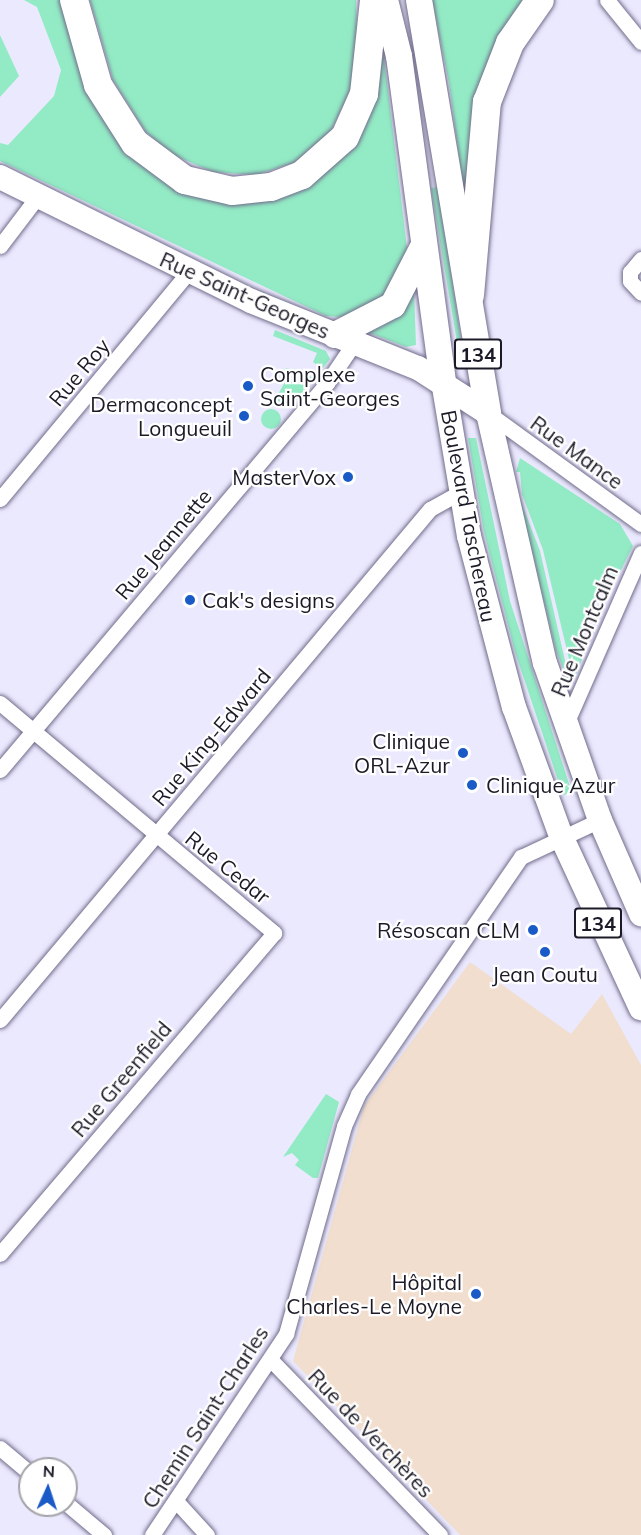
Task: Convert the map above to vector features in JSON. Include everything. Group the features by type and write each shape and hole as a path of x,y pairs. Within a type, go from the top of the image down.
{"highway":[{"path":"74,0 98,85 135,143 185,180 232,191 271,187 302,175 345,137 364,94 374,0"},
{"name":"Boulevard Taschereau","path":"385,0 399,56 423,247 443,381"},
{"name":"Boulevard Taschereau","path":"419,0 488,413"},
{"path":"470,295 487,102 510,43 540,0"},
{"path":"344,339 393,305 423,247"}],"main road":[{"name":"Rue Saint-Georges","path":"0,177 189,271 443,381 488,413"},
{"name":"Boulevard Taschereau","path":"443,381 461,492 505,677 561,836 641,1008"},
{"name":"Boulevard Taschereau","path":"488,413 519,570 565,726 600,820 641,914"}],"street":[{"path":"608,0 641,42"},
{"path":"0,246 38,196"},
{"path":"638,261 630,282 641,293"},
{"name":"Rue Roy","path":"0,499 189,271"},
{"name":"Rue Jeannette","path":"0,770 333,377 344,339"},
{"name":"Rue Mance","path":"488,413 641,524"},
{"name":"Rue King-Edward","path":"0,1020 430,509 461,492"},
{"name":"Rue Montcalm","path":"565,726 641,553"},
{"name":"Rue Cedar","path":"0,703 274,933"},
{"name":"Chemin Saint-Charles","path":"152,1535 272,1361 297,1306 349,1111 514,866 528,851 600,820"},
{"name":"Rue Greenfield","path":"0,1254 274,933"},
{"name":"Rue de Verchères","path":"272,1361 440,1535"},
{"path":"0,1448 18,1463"},
{"path":"176,1501 207,1535"},
{"path":"78,1513 104,1535"}],"shaded area":[{"name":"Hôpital Charles-Le Moyne","path":"470,962 571,1034 602,994 641,1065 641,1535 460,1535 293,1361 364,1106"}],"green space":[{"path":"24,0 63,0 156,175 305,183 378,59 384,58 407,248 400,284 352,318 326,316 0,161 0,143 8,145 54,96 61,70 37,7"},
{"path":"90,0 356,0 358,59 348,97 328,136 296,162 256,175 213,172 171,154 145,131 113,80"},
{"path":"432,0 531,0 466,208 449,83"},
{"path":"0,35 19,76 0,97"},
{"path":"439,187 461,341 457,342 431,188"},
{"path":"414,291 416,345 406,347 365,331"},
{"path":"275,330 326,351 330,359 322,369 313,362 317,353 273,336"},
{"path":"286,368 291,369 290,381 303,385 310,376 314,379 292,405 275,400 287,378 281,373"},
{"path":"271,409 278,412 281,419 278,426 271,429 264,426 261,419 264,412"},
{"path":"468,438 476,438 510,601 572,793 563,795 515,652 484,532"},
{"path":"520,458 620,524 633,546 619,574 600,586 581,636 583,656 574,680 543,550 522,494 520,472 516,472"},
{"path":"517,491 540,551 571,687 556,651"},
{"path":"326,1094 339,1102 318,1178 313,1178 295,1165 299,1160 292,1153 283,1157"}],"place":[{"name":"Complexe Saint-Georges","path":"248,386"},
{"name":"Dermaconcept Longueuil","path":"244,416"},
{"name":"MasterVox","path":"348,477"},
{"name":"Cak's designs","path":"190,600"},
{"name":"Clinique ORL-Azur","path":"463,753"},
{"name":"Clinique Azur","path":"472,785"},
{"name":"Résoscan CLM","path":"533,930"},
{"name":"Jean Coutu","path":"545,952"},
{"name":"Hôpital Charles-Le Moyne","path":"476,1294"}]}
